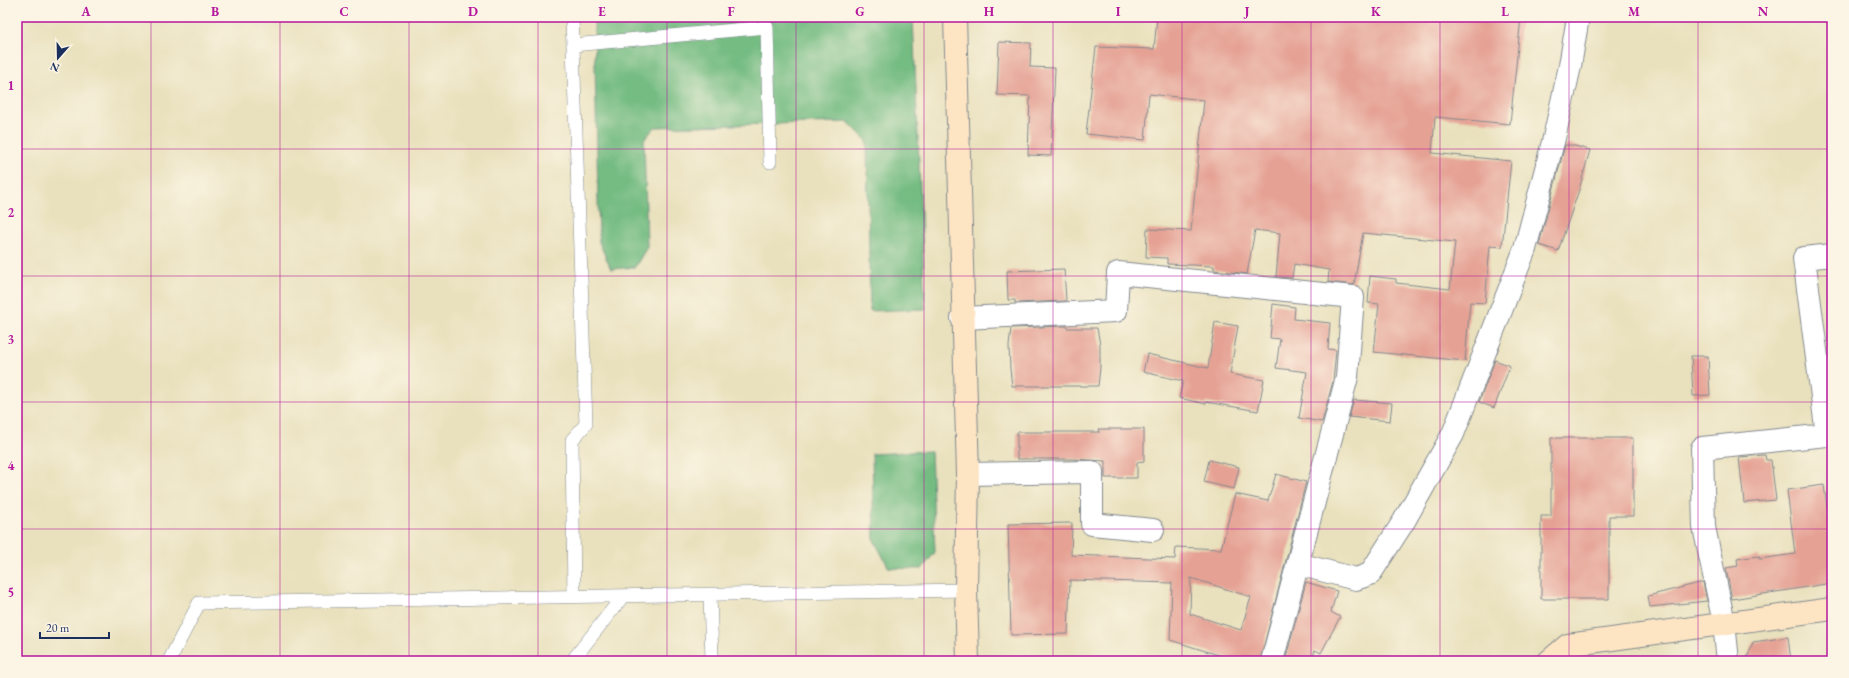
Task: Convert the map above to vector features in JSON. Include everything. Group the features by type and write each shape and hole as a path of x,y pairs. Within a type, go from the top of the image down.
{"street":[{"path":"955,17 962,318 968,474 966,590 968,661"},
{"path":"1298,564 1356,579 1370,574 1404,522 1453,434 1524,249 1555,131 1570,66 1578,17"},
{"path":"1728,661 1724,623 1704,527 1702,448 1827,435 1804,258 1832,255"},
{"path":"962,318 1116,311 1118,273 1353,298 1348,377 1272,661"},
{"path":"968,474 1092,472 1092,524 1152,530"},
{"path":"1548,661 1568,645 1832,609"}],"lane":[{"path":"572,17 586,424 572,440 574,596"},
{"path":"573,44 767,27 770,162"},
{"path":"168,661 199,603 966,590"},
{"path":"710,594 712,661"},
{"path":"572,661 624,596"}],"green space":[{"path":"594,17 913,17 925,309 870,311 867,141 848,122 655,127 644,140 647,247 635,267 611,269 599,242"},
{"path":"931,451 935,552 922,569 889,568 874,540 872,454"}],"building":[{"path":"1157,17 1521,17 1510,124 1435,117 1432,153 1511,161 1502,247 1490,246 1485,303 1470,302 1465,361 1374,352 1379,304 1368,303 1370,276 1396,279 1396,283 1450,289 1455,242 1363,233 1354,285 1328,282 1329,270 1294,264 1292,278 1276,277 1280,233 1255,230 1247,274 1214,270 1214,266 1167,264 1167,258 1146,257 1147,229 1191,231 1204,100 1149,94 1145,140 1086,134 1096,47 1154,49"},
{"path":"999,42 1031,43 1030,67 1055,68 1051,156 1028,155 1030,96 997,95"},
{"path":"1565,145 1590,150 1579,190 1558,251 1539,245"},
{"path":"1064,269 1066,301 1015,303 1015,300 1008,300 1007,271"},
{"path":"1273,304 1295,307 1294,319 1330,323 1328,349 1336,350 1333,381 1322,422 1299,418 1307,372 1276,368 1280,339 1270,338"},
{"path":"1215,322 1238,326 1230,374 1264,380 1258,411 1206,402 1206,404 1179,398 1183,381 1143,372 1147,354 1208,368"},
{"path":"1067,326 1067,328 1097,328 1100,345 1098,386 1012,386 1009,346 1011,328"},
{"path":"1691,356 1708,356 1710,395 1693,396"},
{"path":"1495,360 1510,366 1494,408 1479,402"},
{"path":"1354,400 1392,403 1390,421 1349,417"},
{"path":"1099,429 1144,429 1144,461 1137,462 1137,478 1105,478 1105,461 1073,459 1017,459 1017,432 1100,432"},
{"path":"1551,438 1633,438 1633,516 1609,516 1609,599 1541,599 1541,516 1551,516"},
{"path":"1765,455 1766,460 1771,460 1776,500 1744,503 1739,457"},
{"path":"1209,460 1239,467 1234,489 1204,482"},
{"path":"1276,474 1306,482 1260,661 1238,661 1170,640 1172,583 1070,580 1068,634 1011,635 1008,524 1072,523 1071,555 1175,559 1176,547 1221,549 1235,494 1268,501","holes":["1191,578 1251,597 1241,630 1190,614"]},
{"path":"1824,485 1832,543 1832,583 1732,599 1726,568 1738,566 1737,559 1759,556 1759,559 1795,554 1787,490"},
{"path":"1306,582 1337,591 1331,612 1340,617 1321,653 1315,650 1312,661 1285,661"},
{"path":"1703,582 1707,601 1650,607 1648,596"},
{"path":"1788,637 1791,661 1746,661 1753,642"}]}
